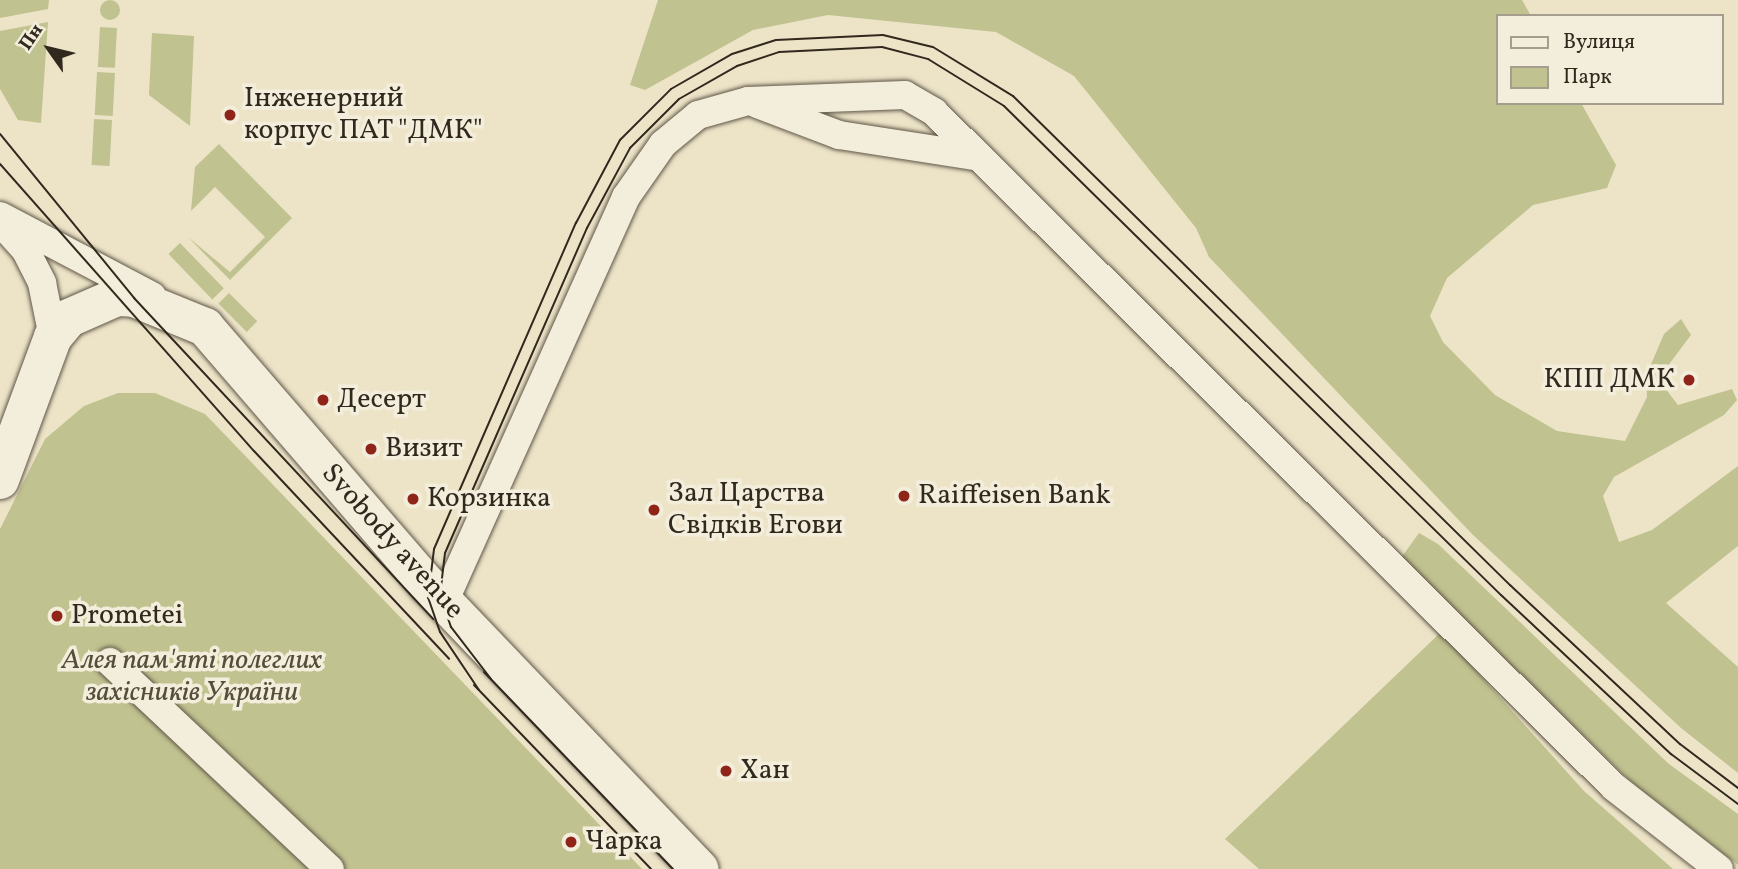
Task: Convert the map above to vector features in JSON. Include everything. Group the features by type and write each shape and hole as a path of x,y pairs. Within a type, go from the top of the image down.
{"main road":[{"path":"0,480 53,337 69,318 117,297 205,327"},
{"name":"Svobody avenue","path":"205,327 444,602 699,869"}],"street":[{"path":"444,602 626,197 663,144 698,115 748,101 905,95 934,112 975,156 1368,537 1614,787 1719,869"},
{"path":"748,101 839,135 975,156"},
{"name":"Svobody avenue","path":"0,216 60,251 205,327"},
{"path":"0,222 26,251 42,283 53,337"},
{"path":"53,337 60,251"},
{"path":"110,662 330,869"}],"green space":[{"path":"0,0 49,0 48,9 0,18"},
{"path":"106,0 114,0 120,10 114,20 106,20 100,14 100,6"},
{"path":"658,0 1522,0 1530,14 1496,14 1496,105 1582,105 1616,165 1607,188 1533,205 1447,278 1430,316 1443,342 1495,395 1557,431 1625,441 1647,397 1646,376 1664,334 1681,319 1691,335 1658,379 1678,405 1732,389 1737,400 1724,415 1614,477 1603,496 1619,542 1652,530 1738,466 1738,546 1666,603 1738,667 1738,773 1681,728 1472,534 1209,257 1196,228 1074,76 996,32 828,15 753,30 645,90 630,85"},
{"path":"48,22 41,123 18,120 0,89 0,31"},
{"path":"100,27 117,28 115,68 98,67"},
{"path":"152,33 194,36 190,126 149,95"},
{"path":"97,72 115,73 113,116 95,115"},
{"path":"94,119 112,120 110,166 92,165"},
{"path":"219,144 292,218 230,280 188,237 230,272 265,237 215,187 191,211 195,167"},
{"path":"180,243 224,288 212,299 168,254"},
{"path":"229,293 257,321 247,332 218,304"},
{"name":"Алея пам'яті полеглих захісників України","path":"118,393 155,393 205,414 642,869 0,869 0,529 45,439 84,406"},
{"path":"1419,533 1438,544 1669,764 1738,814 1738,865 1631,782 1401,558"},
{"path":"1441,632 1584,791 1673,869 1259,869 1225,839"}],"tram line":[{"path":"479,690 440,632 428,598 434,549 576,223 620,140 671,89 732,54 776,40 883,35 933,47 1013,96 1510,585 1680,744 1738,788"},
{"path":"491,679 451,627 440,595 445,553 587,228 630,148 679,99 737,66 779,52 882,47 928,59 1004,106 1501,595 1671,754 1738,804"},
{"path":"0,134 134,298 433,619"},
{"path":"0,164 254,451 449,659"},
{"path":"484,672 673,869"},
{"path":"474,685 651,869"}],"place":[{"name":"Інженерний корпус ПАТ \"ДМК\"","path":"230,115"},
{"name":"КПП ДМК","path":"1689,380"},
{"name":"Десерт","path":"323,400"},
{"name":"Визит","path":"371,449"},
{"name":"Raiffeisen Bank","path":"904,496"},
{"name":"Корзинка","path":"413,499"},
{"name":"Зал Царства Свiдкiв Егови","path":"654,510"},
{"name":"Prometei","path":"57,616"},
{"name":"Хан","path":"726,771"},
{"name":"Чарка","path":"571,842"}]}
